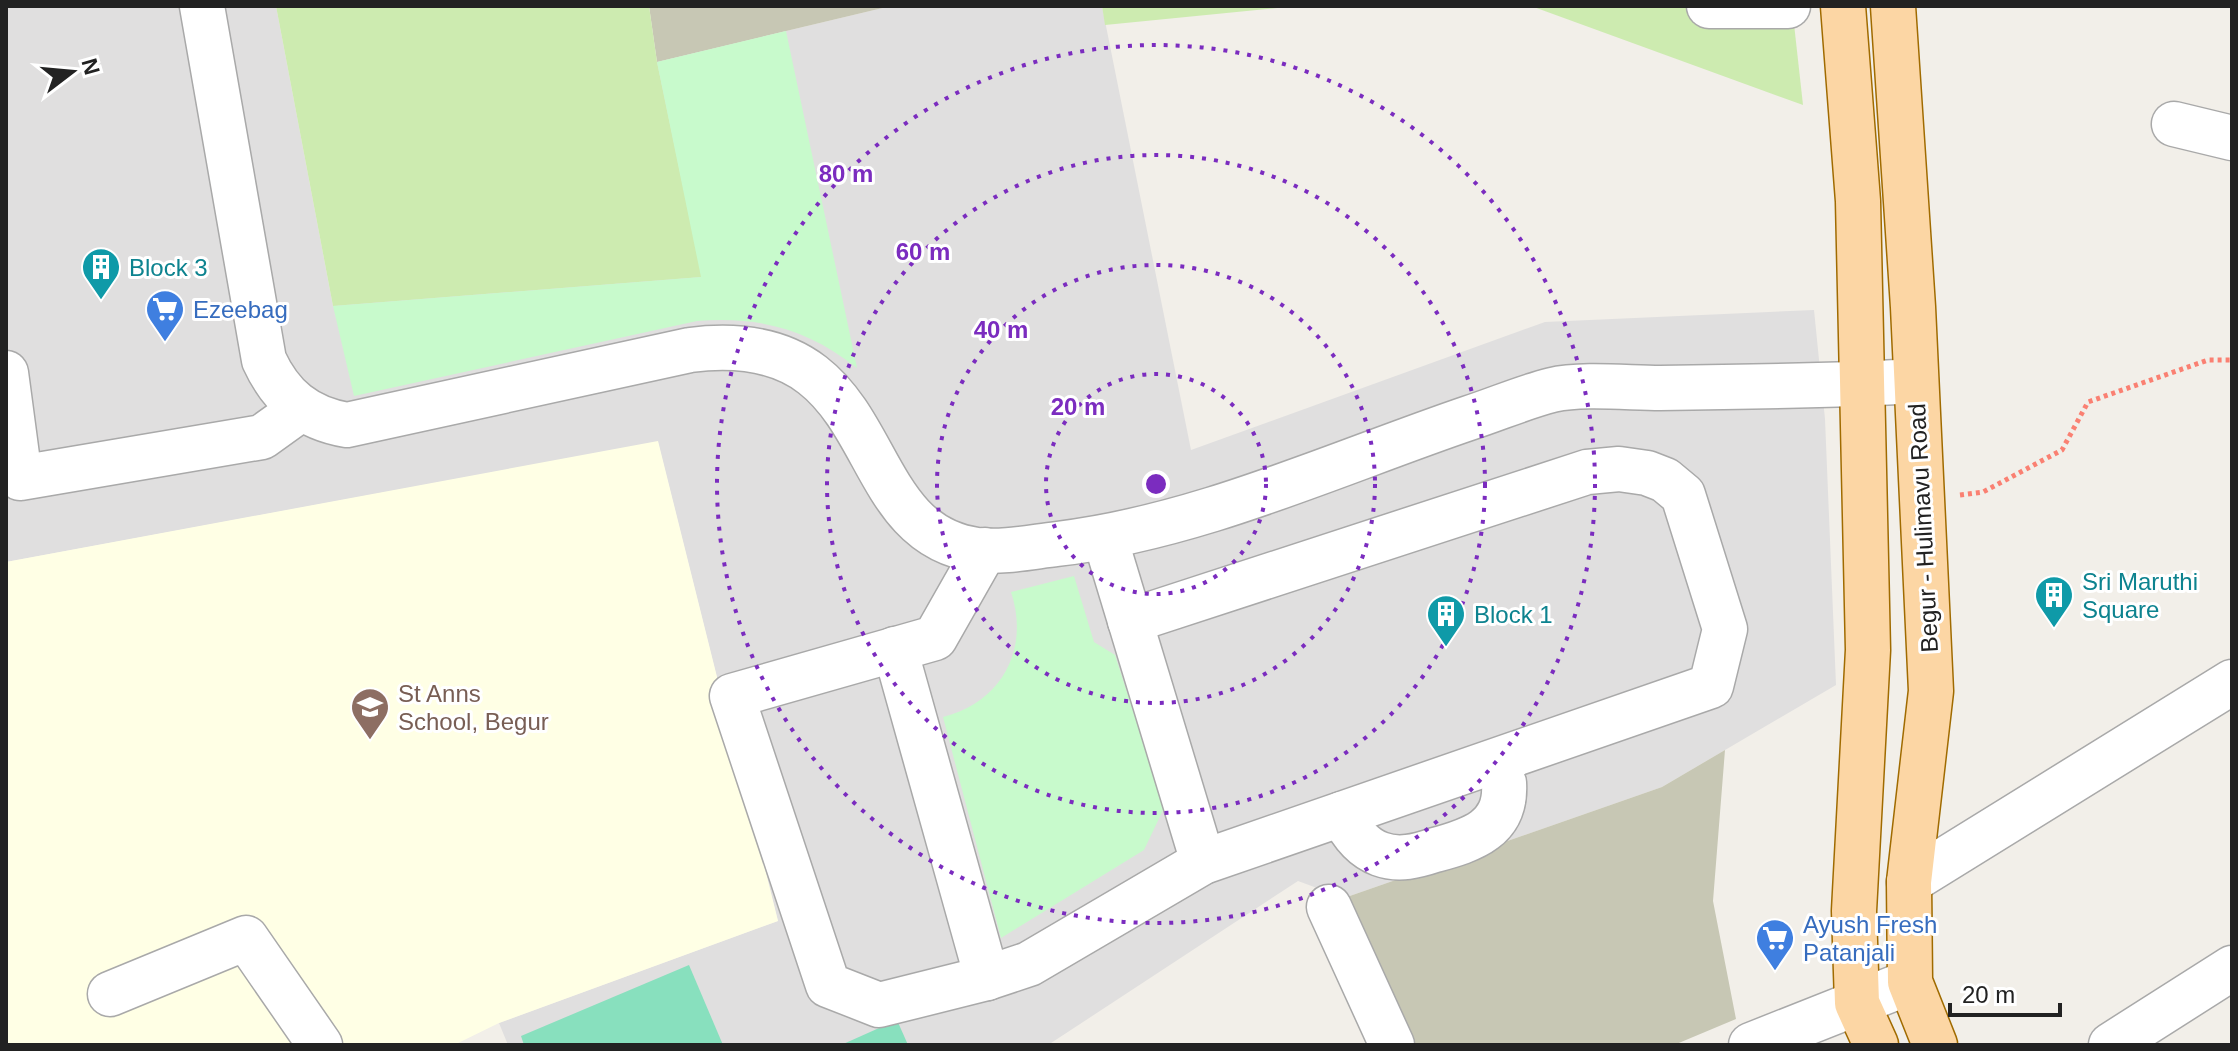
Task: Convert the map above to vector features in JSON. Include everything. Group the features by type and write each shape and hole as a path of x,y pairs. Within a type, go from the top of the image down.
{"main road":[{"path":"1843,6 1858,201 1868,650 1854,911 1857,1003 1876,1045"},
{"name":"Begur - Hulimavu Road","path":"1893,6 1931,691 1909,882 1910,982 1935,1045"}],"street":[{"path":"202,6 264,360 285,395 301,409 330,422 347,425 690,350 713,347 760,351 805,370 842,401 897,498 923,527 957,546 985,550 1105,538 1208,510 1556,389 1916,381"},
{"path":"1709,6 1788,6"},
{"path":"2174,124 2232,138"},
{"path":"6,373 13,479 262,437 301,409"},
{"path":"985,550 935,638 732,696 828,985 879,1005 987,978 1029,964 1203,862 1711,686 1725,629 1683,495 1675,487 1647,473 1619,469 1587,472 1130,621"},
{"path":"1105,538 1203,862"},
{"path":"895,649 987,978"},
{"path":"1909,882 2232,682"},
{"path":"1342,814 1356,838 1367,847 1395,857 1412,857 1481,834 1499,815 1504,783"},
{"path":"1329,907 1392,1045"},
{"path":"110,994 246,938 320,1045"},
{"path":"2111,1045 2232,968"},
{"path":"1751,1045 1910,982"}],"path":[{"path":"1920,502 1983,492 2062,450 2088,402 2208,360 2232,360"}],"shaded area":[{"path":"6,6 276,6 333,306 657,62 891,6 1102,6 1191,450 1545,322 1814,310 1825,419 1836,685 1662,787 1344,898 1298,881 1048,1045 508,1045 499,1023 778,921 658,442 6,562"},
{"path":"649,6 891,6 657,62"},
{"name":"St Anns School, Begur","path":"658,441 778,921 499,1023 454,1045 6,1045 6,562"},
{"path":"1725,750 1713,901 1736,1019 1674,1045 1411,1045 1344,898 1662,787"}],"green space":[{"path":"276,6 649,6 657,62 702,277 333,306"},
{"path":"1102,6 1297,6 1105,25"},
{"path":"1531,6 1792,6 1803,105"},
{"path":"786,31 857,368 820,344 782,328 741,321 697,321 354,396 333,306 701,277 657,62"},
{"path":"1074,576 1094,642 1115,655 1164,808 1144,850 1001,938 943,717 964,710 981,699 1006,670 1017,633 1011,592"},
{"path":"689,965 723,1045 524,1045 521,1036"},
{"path":"897,1020 908,1045 841,1045"}],"place":[{"name":"Block 3","path":"101,301"},
{"name":"Ezeebag","path":"165,343"},
{"name":"Sri Maruthi Square","path":"2054,629"},
{"name":"Block 1","path":"1446,648"},
{"name":"St Anns School, Begur","path":"370,741"},
{"name":"Ayush Fresh Patanjali","path":"1775,972"}]}
